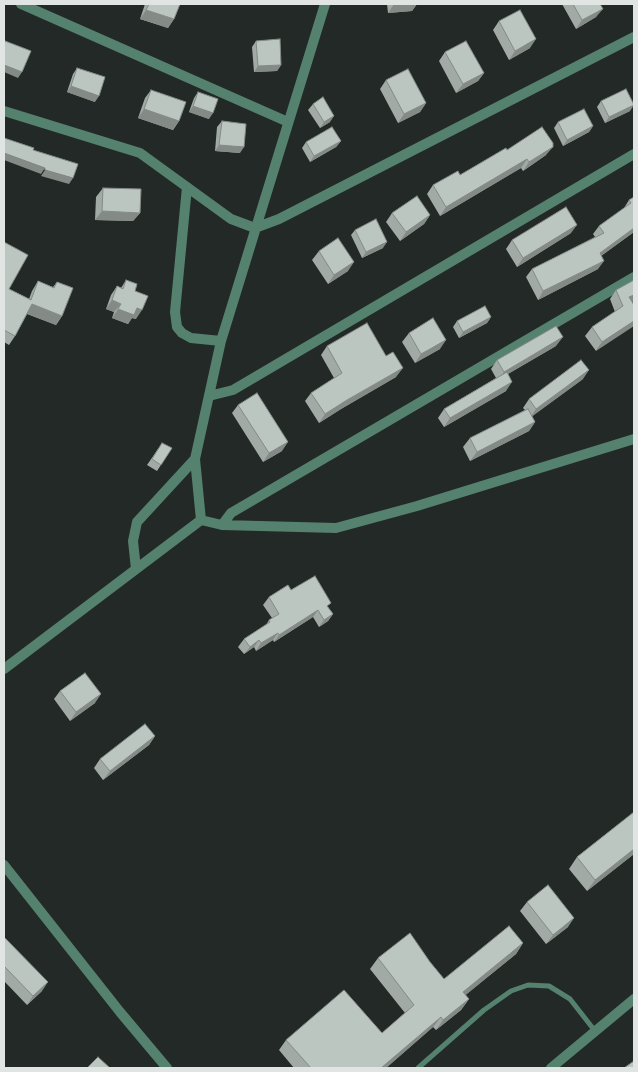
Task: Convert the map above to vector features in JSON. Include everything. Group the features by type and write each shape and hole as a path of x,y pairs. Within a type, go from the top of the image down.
{"street":[{"path":"21,4 288,122"},
{"path":"201,520 195,459 221,341 325,4"},
{"path":"4,111 140,152 231,219 255,228 279,219 634,37"},
{"path":"209,396 233,390 634,154"},
{"path":"187,187 175,312 177,327 182,334 192,338 221,341"},
{"path":"222,525 231,513 634,277"},
{"path":"201,520 222,525 336,528 416,506 634,439"},
{"path":"136,569 133,540 136,522 195,459"},
{"path":"4,669 201,520"},
{"path":"4,865 120,1012 167,1068"},
{"path":"551,1068 634,1000"}],"lane":[{"path":"418,1068 484,1010 511,991 528,985 549,986 570,999 595,1031"}],"building":[{"path":"149,4 180,4 174,19 146,10"},
{"path":"573,4 600,4 603,9 582,20"},
{"path":"520,10 536,39 515,51 499,21"},
{"path":"280,39 281,65 258,66 256,41"},
{"path":"5,41 31,51 22,72 4,65"},
{"path":"466,41 484,73 463,84 445,52"},
{"path":"77,68 105,77 99,96 71,86"},
{"path":"408,69 426,103 404,114 386,80"},
{"path":"626,89 634,105 609,117 601,101"},
{"path":"151,90 186,102 179,121 144,109"},
{"path":"198,92 218,99 213,113 193,106"},
{"path":"323,97 334,116 324,122 313,104"},
{"path":"584,109 593,126 567,140 558,122"},
{"path":"222,121 246,124 244,147 219,145"},
{"path":"332,127 341,141 314,156 306,142"},
{"path":"542,127 553,143 553,147 529,162 527,159 446,207 433,185 458,171 460,175 506,148 507,150"},
{"path":"4,138 34,148 33,150 78,164 73,178 45,170 45,168 4,153"},
{"path":"103,188 141,189 140,213 102,211"},
{"path":"417,196 430,215 406,232 392,213"},
{"path":"634,197 634,228 600,253 604,261 543,291 532,269 604,233 599,226 631,203 629,200"},
{"path":"566,207 577,225 523,258 512,240"},
{"path":"376,219 387,242 366,252 355,230"},
{"path":"338,238 354,262 334,275 319,251"},
{"path":"4,242 28,255 9,289 31,300 38,281 54,288 57,282 73,288 62,316 32,304 15,336 4,330"},
{"path":"126,280 137,284 135,291 148,296 142,310 137,308 134,315 118,309 121,304 112,300 117,286 123,289"},
{"path":"634,280 634,295 629,297 634,305 634,321 602,342 592,327 623,306 616,290"},
{"path":"485,306 491,317 463,332 457,321"},
{"path":"433,318 446,340 421,354 409,333"},
{"path":"367,323 386,356 393,352 403,368 325,414 311,393 342,373 327,346"},
{"path":"556,326 563,337 504,372 497,360"},
{"path":"581,360 589,370 536,409 529,399"},
{"path":"507,372 512,382 450,418 444,409"},
{"path":"257,393 288,442 269,453 238,405"},
{"path":"528,409 535,422 477,452 470,438"},
{"path":"162,443 172,448 161,465 152,459"},
{"path":"315,576 331,603 327,606 333,614 324,620 318,610 279,635 278,633 261,643 259,640 250,647 244,639 279,614 269,597 288,585 291,590"},
{"path":"85,673 101,694 76,712 60,691"},
{"path":"145,724 155,736 110,771 100,759"},
{"path":"634,812 634,849 595,880 577,857"},
{"path":"548,885 574,918 553,935 527,902"},
{"path":"509,926 523,943 463,992 469,999 443,1020 441,1017 381,1068 311,1068 286,1040 344,990 382,1033 414,1005 378,958 410,933 444,979"},
{"path":"4,937 48,982 33,996 4,966"},
{"path":"98,1057 110,1068 87,1068"},
{"path":"634,1061 634,1068 624,1068"}]}
